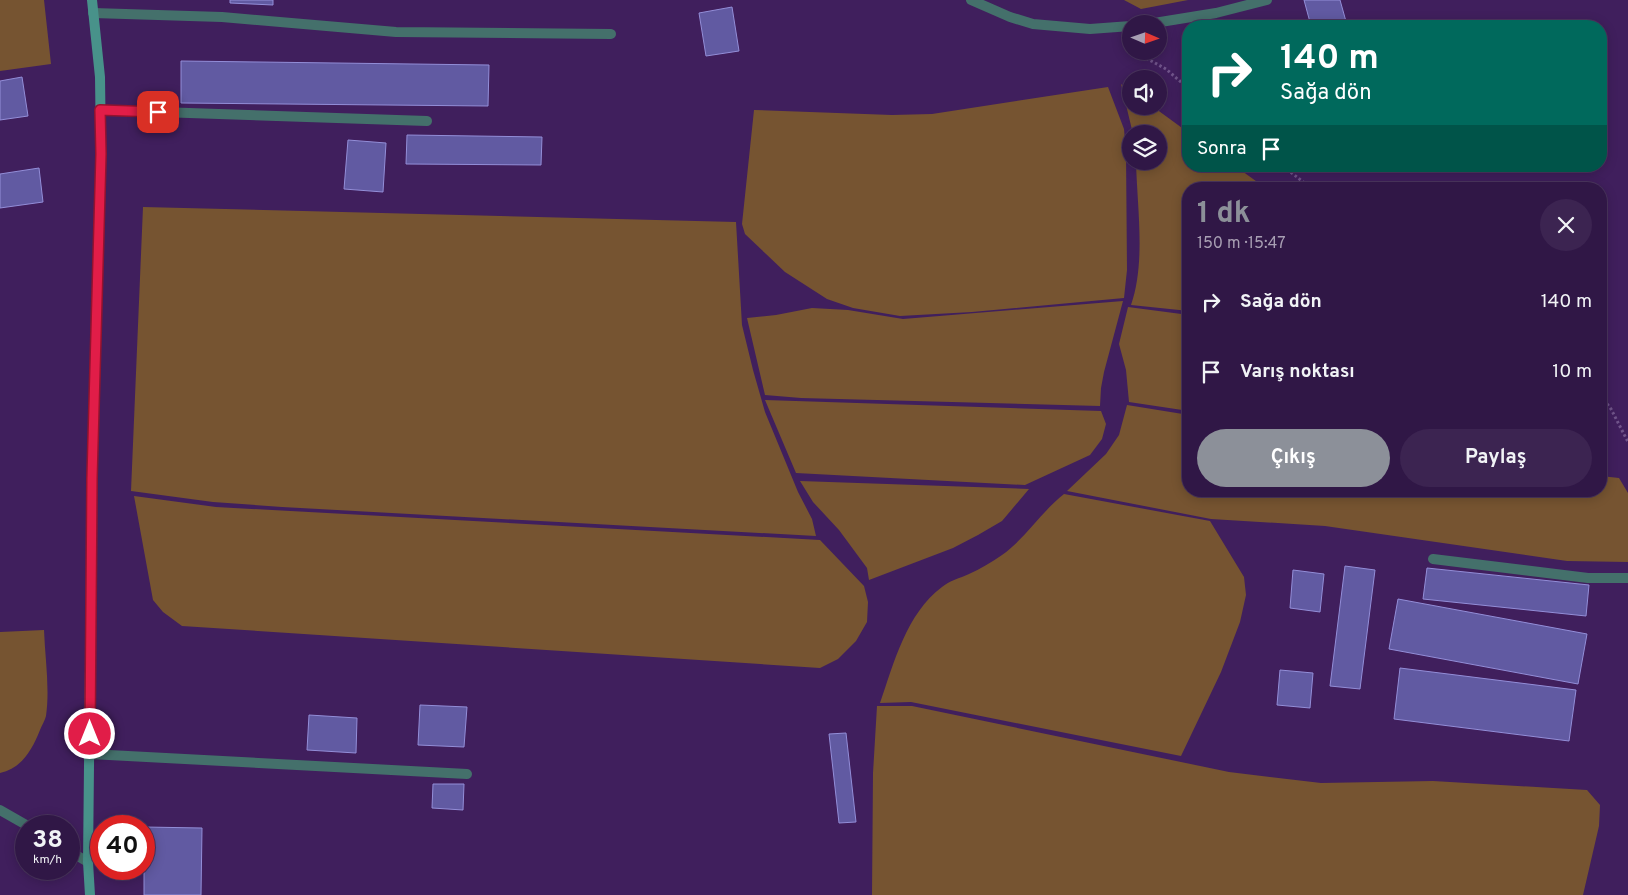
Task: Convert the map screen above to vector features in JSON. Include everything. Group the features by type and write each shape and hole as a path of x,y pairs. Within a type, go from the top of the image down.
{"street":[{"path":"90,895 88,862 92,478 101,154 100,77 92,0"},
{"path":"1168,21 1216,13 1267,0"},
{"path":"974,1 1010,17 1033,24 1090,28 1122,26"},
{"path":"93,13 222,17 396,32 611,34"},
{"path":"100,110 427,121"},
{"path":"1433,558 1588,578 1628,578"},
{"path":"90,754 467,774"},
{"path":"0,810 15,819"},
{"path":"80,857 88,862"}],"path":[{"path":"1150,60 1166,69 1182,83"},
{"path":"1291,172 1303,182"},
{"path":"1607,404 1628,442"}],"shaded area":[{"path":"0,0 44,0 51,64 0,71"},
{"path":"1124,0 1188,0 1141,9"},
{"path":"1108,87 1122,125 1122,170 1126,170 1127,270 1124,298 972,312 900,316 853,308 827,299 785,272 745,234 742,224 754,110 892,115 932,114"},
{"path":"1128,115 1164,115 1182,128 1182,172 1243,172 1257,182 1182,182 1182,310 1131,305 1138,271 1139,215 1136,170 1167,170 1167,125 1131,125"},
{"path":"143,207 736,222 742,325 753,370 765,412 798,492 812,519 816,536 282,507 213,502 131,491"},
{"path":"1123,301 1104,372 1100,406 801,398 765,395 747,318 812,308 848,310 903,319"},
{"path":"1128,307 1182,314 1182,410 1129,402 1126,370 1119,344"},
{"path":"765,400 1101,411 1106,424 1102,439 1090,455 1025,485 796,473"},
{"path":"1127,405 1182,414 1182,497 1607,497 1607,477 1619,478 1628,493 1628,562 1567,561 1325,526 1211,519 1067,491 1106,454 1119,435"},
{"path":"800,481 1029,489 1002,521 978,535 953,548 869,580 867,568 839,530 813,502"},
{"path":"1064,494 1210,521 1244,577 1246,595 1240,622 1221,672 1181,756 911,702 880,703 896,656 910,625 930,598 948,583 977,570 1002,555 1019,541"},
{"path":"134,496 216,507 820,540 864,586 868,602 867,622 856,641 838,659 820,668 182,626 163,612 153,600"},
{"path":"44,630 47,684 46,718 30,751 25,757 8,771 0,773 0,632"},
{"path":"877,706 912,706 1229,772 1321,783 1433,781 1587,790 1600,805 1599,826 1583,895 872,895 873,773"}],"building":[{"path":"230,0 273,0 273,5 230,3"},
{"path":"1304,0 1340,0 1346,20 1309,20"},
{"path":"732,7 739,51 706,56 699,13"},
{"path":"181,61 489,65 488,106 181,103"},
{"path":"22,77 28,116 0,120 0,81"},
{"path":"407,135 542,137 541,165 406,164"},
{"path":"348,140 386,143 383,192 344,189"},
{"path":"39,168 43,202 0,208 0,174"},
{"path":"1345,566 1375,570 1360,689 1330,686"},
{"path":"1427,568 1589,585 1586,616 1423,599"},
{"path":"1293,570 1324,574 1320,612 1290,608"},
{"path":"1398,599 1587,634 1578,684 1389,649"},
{"path":"1400,668 1576,690 1569,741 1394,719"},
{"path":"1280,670 1313,673 1310,708 1277,705"},
{"path":"420,705 467,707 464,747 418,745"},
{"path":"309,715 357,718 356,753 307,750"},
{"path":"846,733 856,822 839,823 829,734"},
{"path":"433,784 464,784 463,810 432,808"},
{"path":"155,827 202,828 201,895 144,895 144,880 155,880"}],"route":[{"path":"90,734 92,478 101,154 100,110 158,112"}]}
